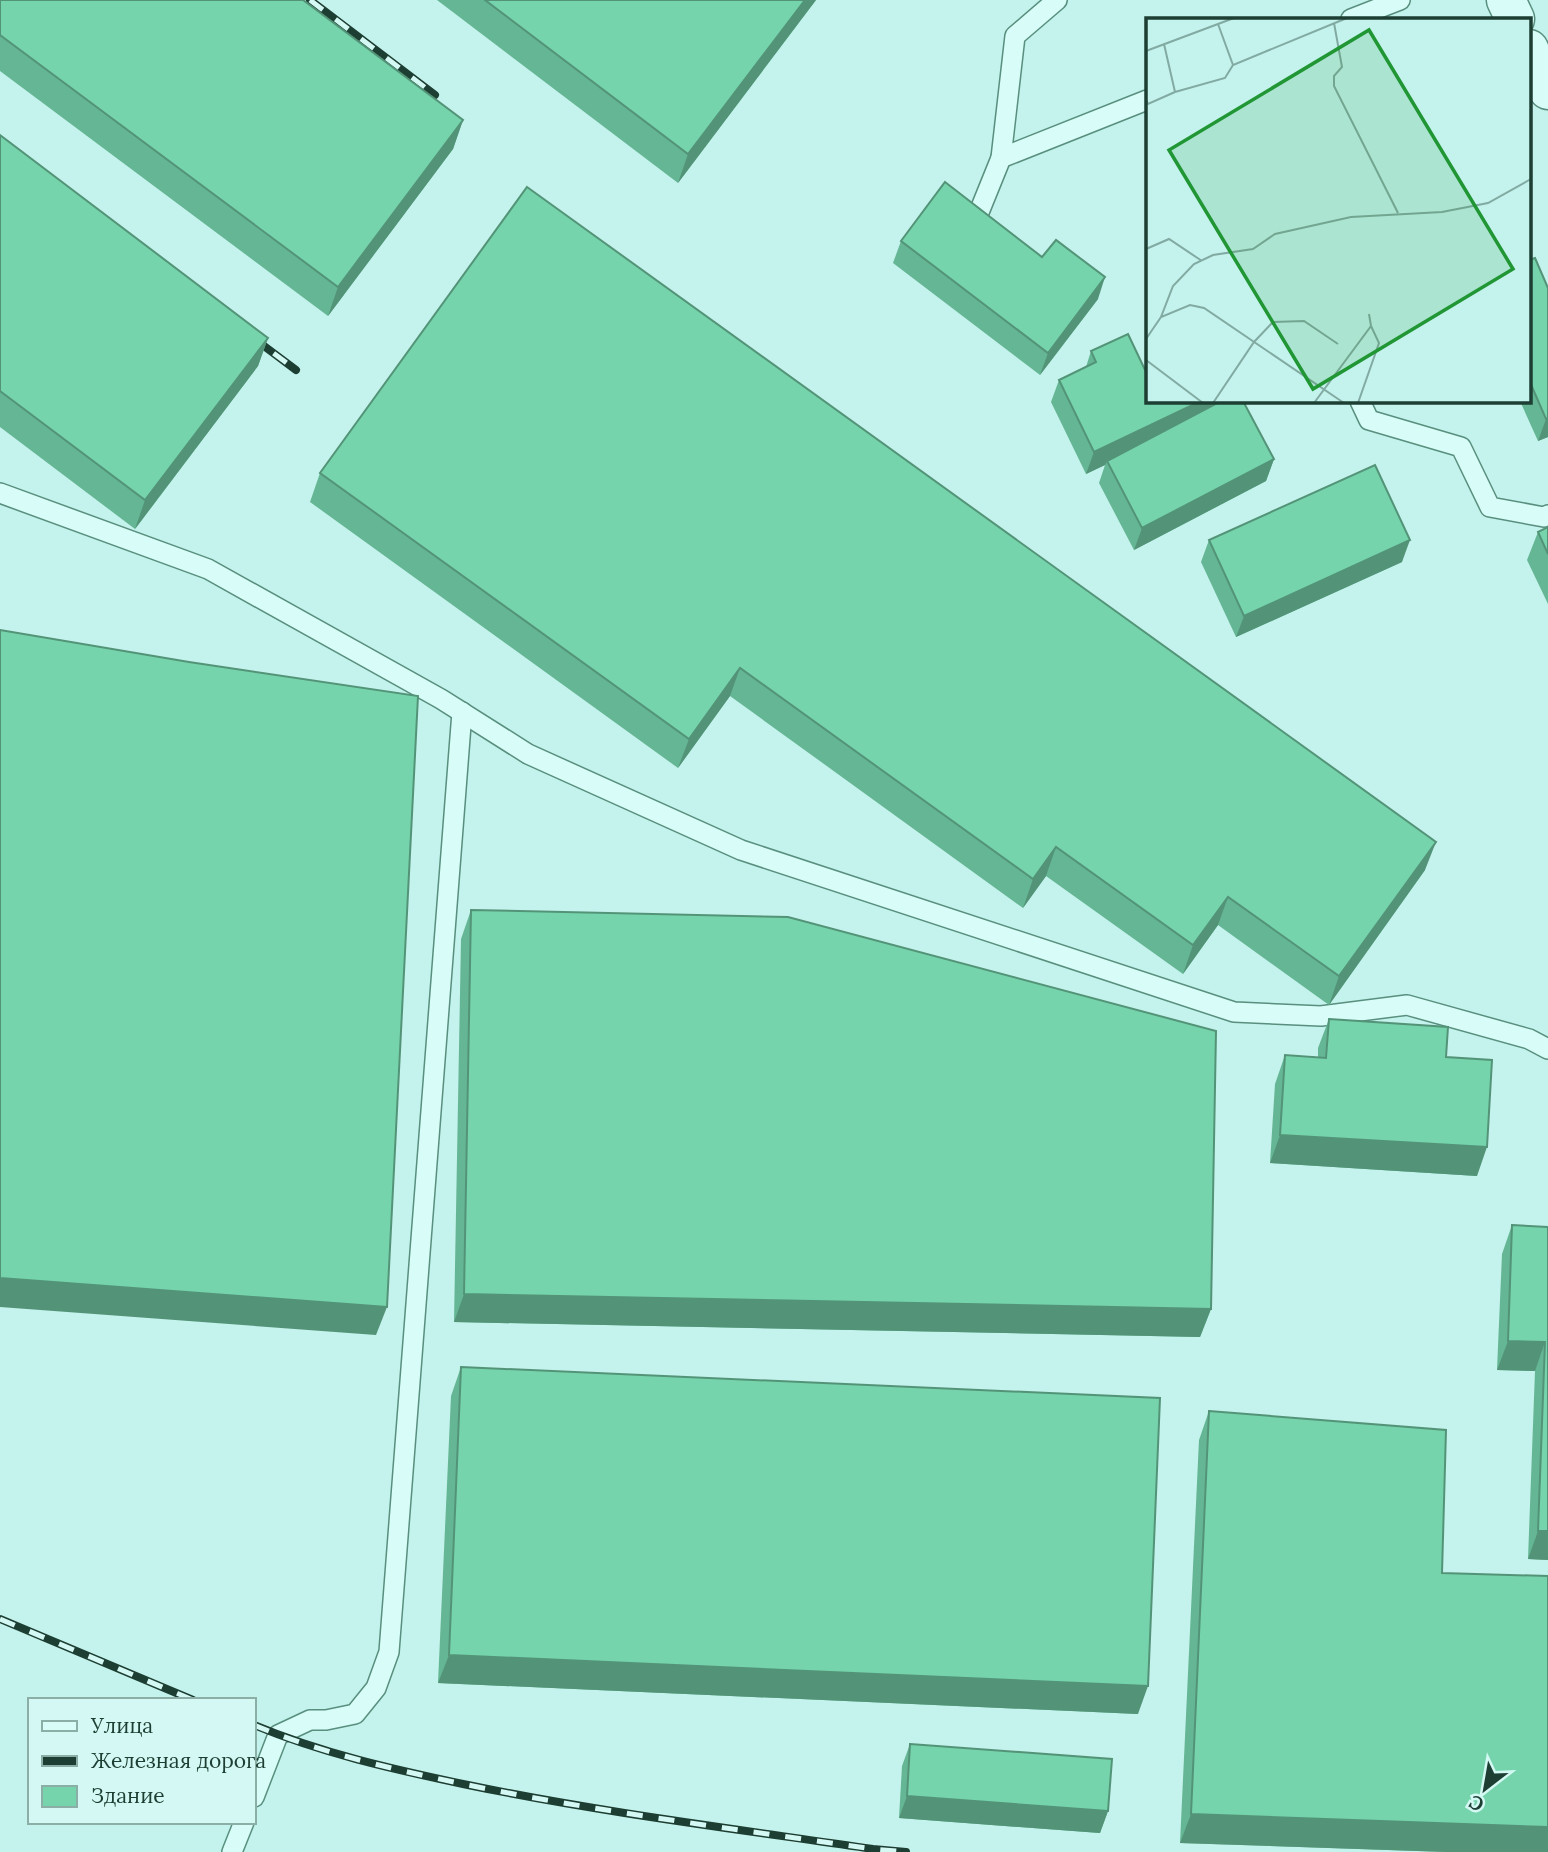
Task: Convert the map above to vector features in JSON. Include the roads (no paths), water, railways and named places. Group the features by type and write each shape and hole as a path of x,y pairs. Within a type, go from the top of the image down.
{"street":[{"path":"1506,0 1515,18"},
{"path":"1530,51 1548,90"}],"lane":[{"path":"970,235 1002,158 1015,36 1057,0"},
{"path":"1354,18 1400,0"},
{"path":"1002,158 1146,100"},
{"path":"1360,402 1369,420 1461,447 1490,507 1544,517 1548,515"},
{"path":"0,494 208,569 462,712 528,754 741,849 1234,1012 1321,1016 1407,1005 1529,1039 1548,1049"},
{"path":"256,1792 278,1735 310,1720 326,1720 355,1714 376,1688 389,1652 462,712"},
{"path":"232,1852 243,1824"}],"railway":[{"path":"310,0 435,95"},
{"path":"248,334 296,370"},
{"path":"0,1619 188,1698"},
{"path":"256,1726 357,1759 514,1794 667,1820 906,1852"}]}
